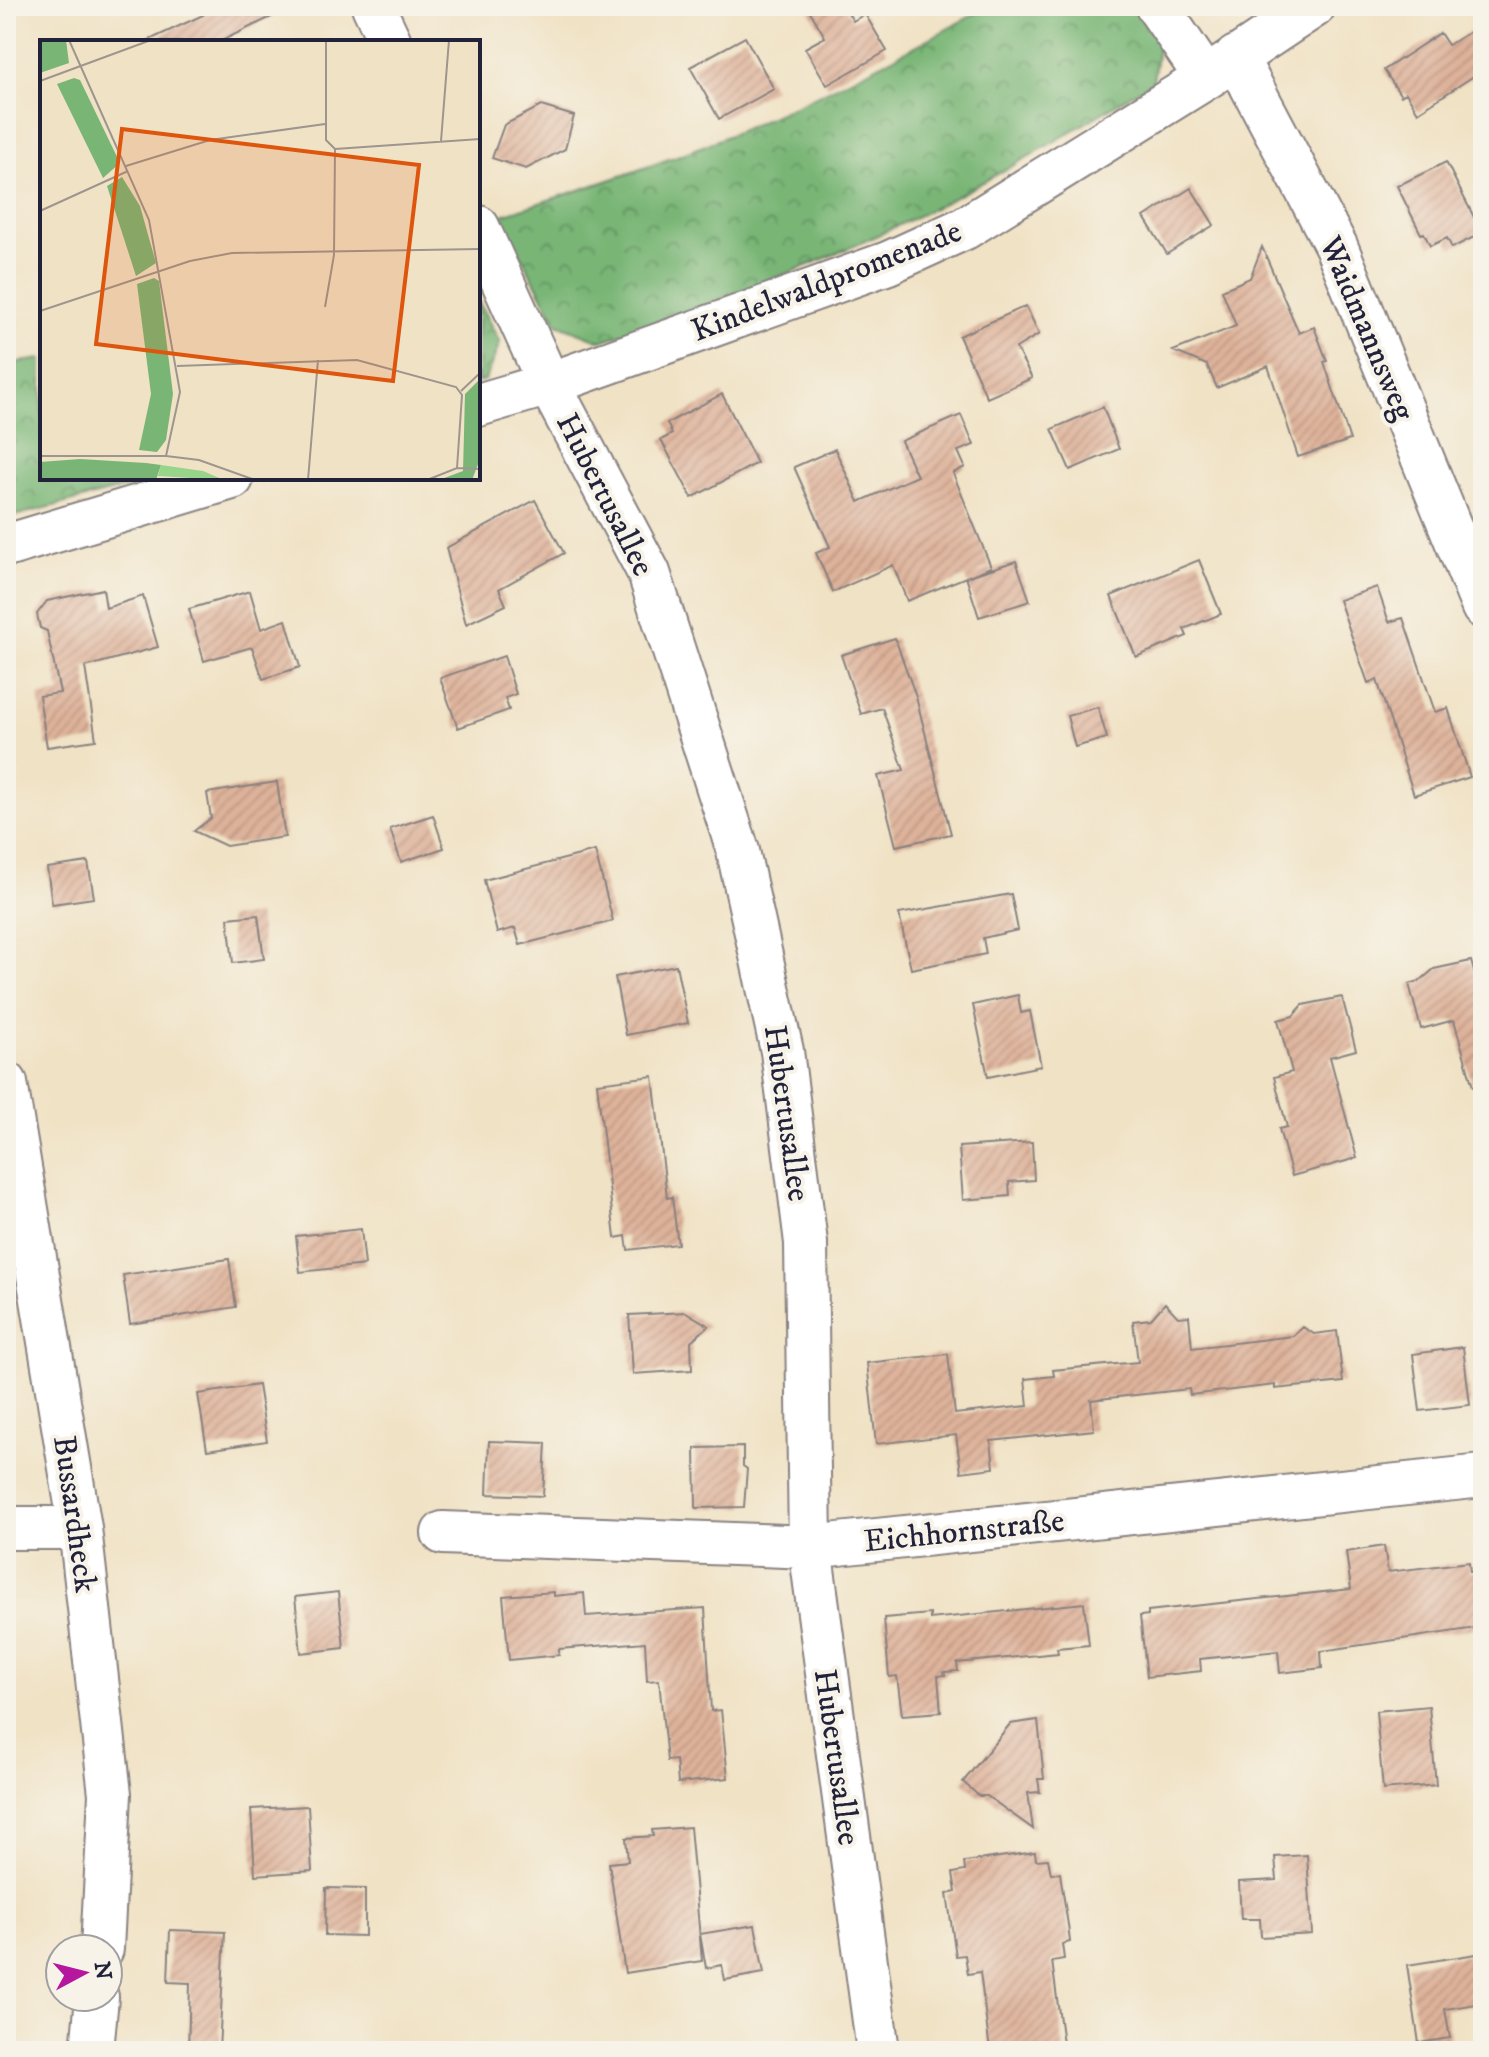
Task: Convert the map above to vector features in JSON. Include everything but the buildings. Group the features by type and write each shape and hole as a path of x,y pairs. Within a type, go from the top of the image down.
{"street":[{"path":"373,6 389,40"},
{"name":"Waidmannsweg","path":"1157,6 1221,68 1336,246 1483,607"},
{"name":"Kindelwaldpromenade","path":"480,404 549,384 888,263 965,228 1314,6"},
{"name":"Hubertusallee","path":"480,231 549,384 649,573 738,851 782,1051 806,1243 810,1547 878,2051"},
{"path":"6,546 225,480"},
{"name":"Bussardheck","path":"6,1083 80,1528 110,1794 103,1933"},
{"name":"Eichhornstraße","path":"443,1533 810,1547 1483,1476"},
{"path":"6,1528 80,1528"},
{"path":"92,2051 96,2013"}],"green space":[{"path":"989,6 1132,6 1159,41 1153,81 977,185 904,223 801,268 601,341 557,324 500,216 653,165 740,131 848,80"},
{"path":"1210,6 1269,6 1257,14"},
{"path":"480,305 500,343 485,380 480,381"},
{"path":"40,359 40,480 157,480 6,518 6,364"}]}
